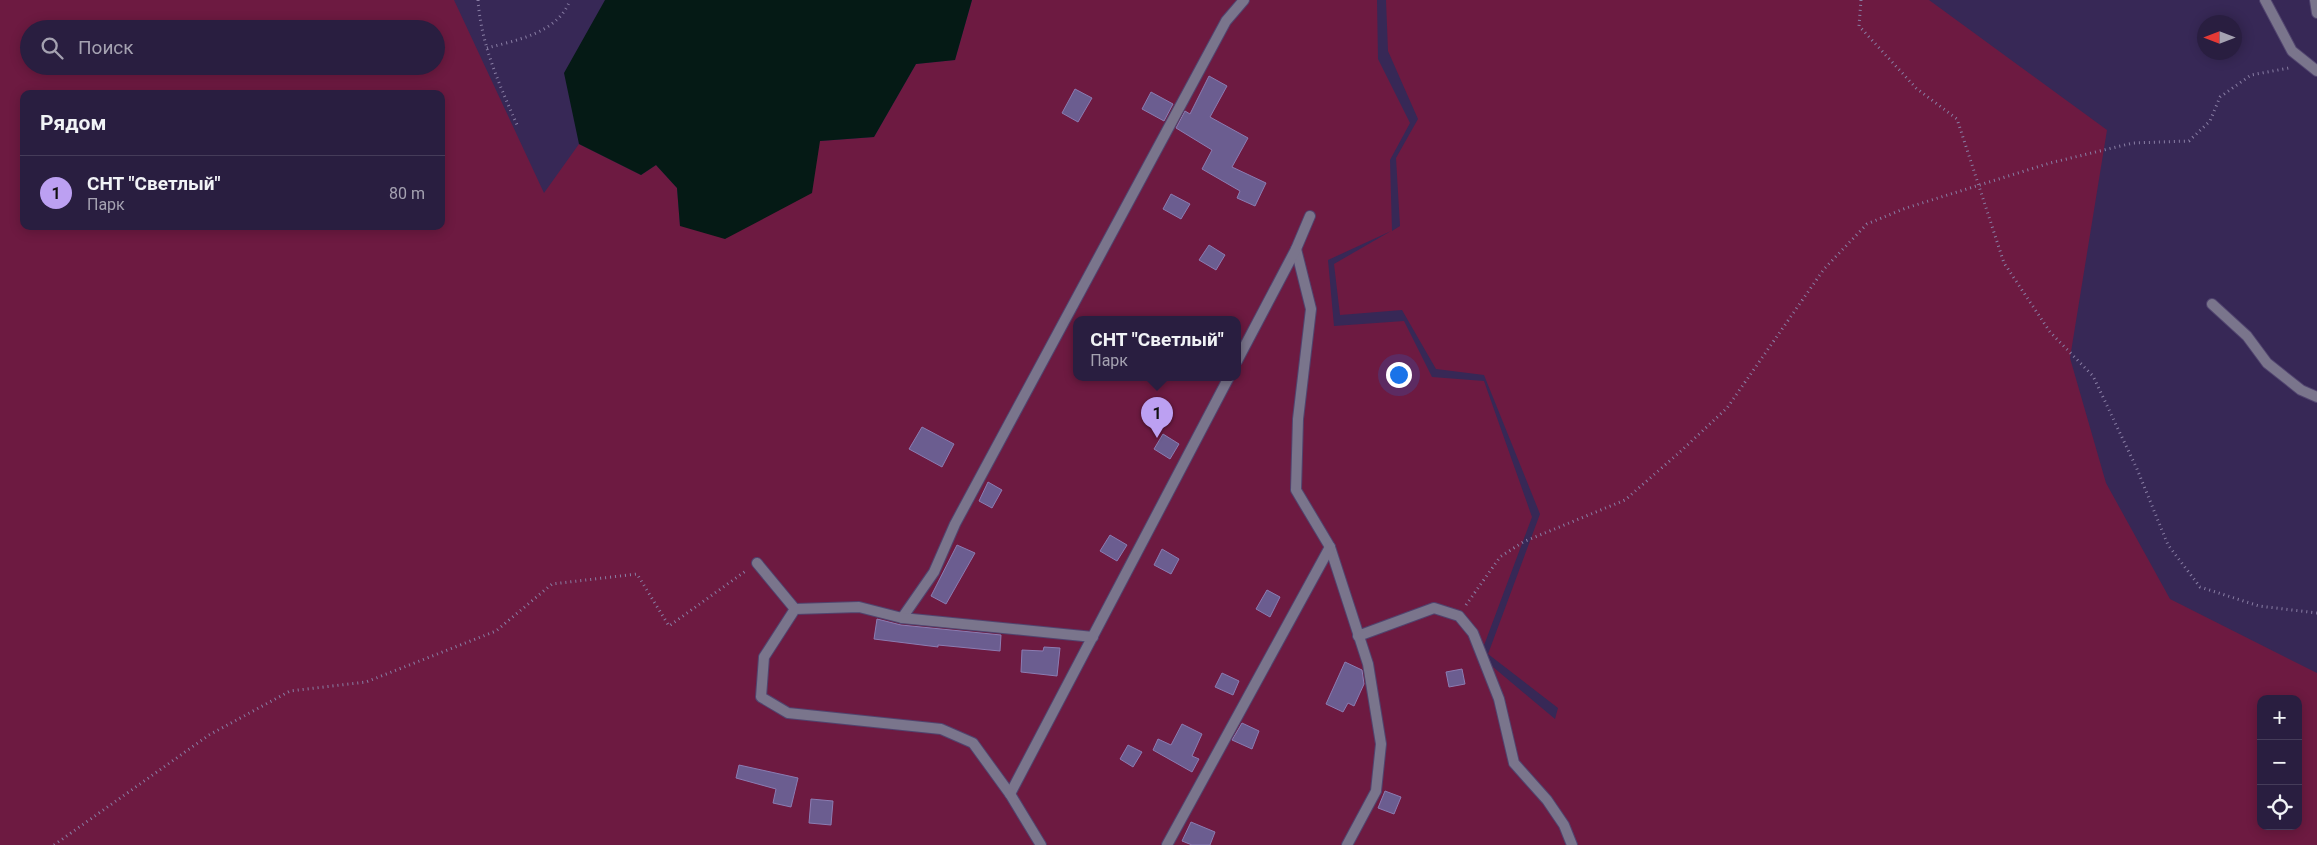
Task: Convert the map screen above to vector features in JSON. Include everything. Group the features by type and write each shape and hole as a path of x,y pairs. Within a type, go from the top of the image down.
{"street":[{"path":"902,618 934,572 954,524 1221,29 1244,0"},
{"path":"2265,0 2292,51 2317,72"},
{"path":"2315,0 2317,13"},
{"path":"1241,353 1296,249 1310,216"},
{"path":"1296,249 1311,308 1298,419 1296,490 1330,547 1368,664 1381,744 1376,791 1347,845"},
{"path":"2212,304 2247,336 2267,362 2302,390 2317,397"},
{"path":"1010,794 1227,381"},
{"path":"1167,845 1330,547"},
{"path":"757,563 795,610"},
{"path":"795,610 859,607 902,618 1093,637"},
{"path":"1358,636 1434,608 1459,616 1473,633 1499,699 1514,762 1547,800 1564,825 1572,845"},
{"path":"795,610 764,657 761,697 788,713 940,729 974,743 1010,794 1041,845"}],"path":[{"path":"478,0 479,22 495,74 518,127"},
{"path":"487,48 545,30 568,6 570,0"},
{"path":"1861,0 1860,26 1916,88 1957,119 2004,263 2050,332 2093,376 2137,469 2168,545 2200,587 2259,606 2317,613"},
{"path":"1459,616 1500,557 1523,542 1625,500 1727,408 1824,269 1867,224 1906,208 2050,163 2133,143 2188,141 2210,121 2220,97 2251,76 2308,64"},
{"path":"54,845 209,735 290,691 366,682 496,631 552,584 637,574 669,626 757,563"}],"shaded area":[{"path":"0,0 454,0 544,193 579,144 641,175 656,165 677,188 680,226 820,141 874,137 916,64 955,60 972,0 1377,0 1378,59 1410,123 1390,160 1392,231 1400,226 1396,158 1418,119 1388,51 1386,0 1929,0 2107,130 2070,358 2106,483 2170,599 2317,673 2317,845 0,845","holes":["1391,231 1334,264 1340,315 1402,310 1436,369 1484,375 1540,514 1488,654 1558,708 1555,719 1480,656 1532,517 1484,381 1432,377 1404,321 1334,326 1328,260"]},
{"path":"605,0 972,0 955,60 916,64 874,137 820,141 812,193 725,239 680,226 677,188 656,165 641,175 579,144 564,73"}],"building":[{"path":"1209,76 1227,86 1210,117 1248,138 1232,167 1266,183 1255,206 1237,198 1240,191 1202,169 1212,150 1176,128 1185,111 1190,114"},
{"path":"1075,89 1092,98 1078,122 1062,113"},
{"path":"1151,92 1173,104 1164,121 1142,109"},
{"path":"1171,194 1190,204 1181,219 1163,209"},
{"path":"1209,245 1225,255 1216,270 1199,260"},
{"path":"922,427 954,444 942,467 909,449"},
{"path":"1163,434 1179,444 1170,459 1154,449"},
{"path":"988,482 1002,490 992,508 979,501"},
{"path":"1110,535 1127,545 1117,561 1100,551"},
{"path":"957,545 975,553 946,604 931,596"},
{"path":"1162,549 1179,559 1171,574 1154,565"},
{"path":"1267,590 1280,597 1270,617 1256,609"},
{"path":"877,619 901,625 1001,635 1000,651 938,645 938,647 874,639"},
{"path":"1044,647 1060,648 1057,676 1021,672 1022,650 1043,651"},
{"path":"1345,662 1362,670 1364,684 1354,706 1348,703 1343,712 1326,704"},
{"path":"1462,669 1465,684 1449,687 1446,672"},
{"path":"1222,673 1239,681 1233,695 1215,687"},
{"path":"1242,723 1259,731 1252,749 1232,740"},
{"path":"1182,724 1202,734 1192,756 1199,759 1192,772 1153,750 1158,739 1171,745"},
{"path":"1128,745 1142,752 1133,767 1120,759"},
{"path":"739,765 798,778 791,807 773,803 776,789 736,778"},
{"path":"1385,791 1401,797 1394,814 1378,808"},
{"path":"811,799 833,801 831,825 809,823"},
{"path":"1191,822 1215,832 1210,845 1192,845 1182,841"}],"place":[{"name":"СНТ \"Светлый\"","path":"1157,438"}]}
